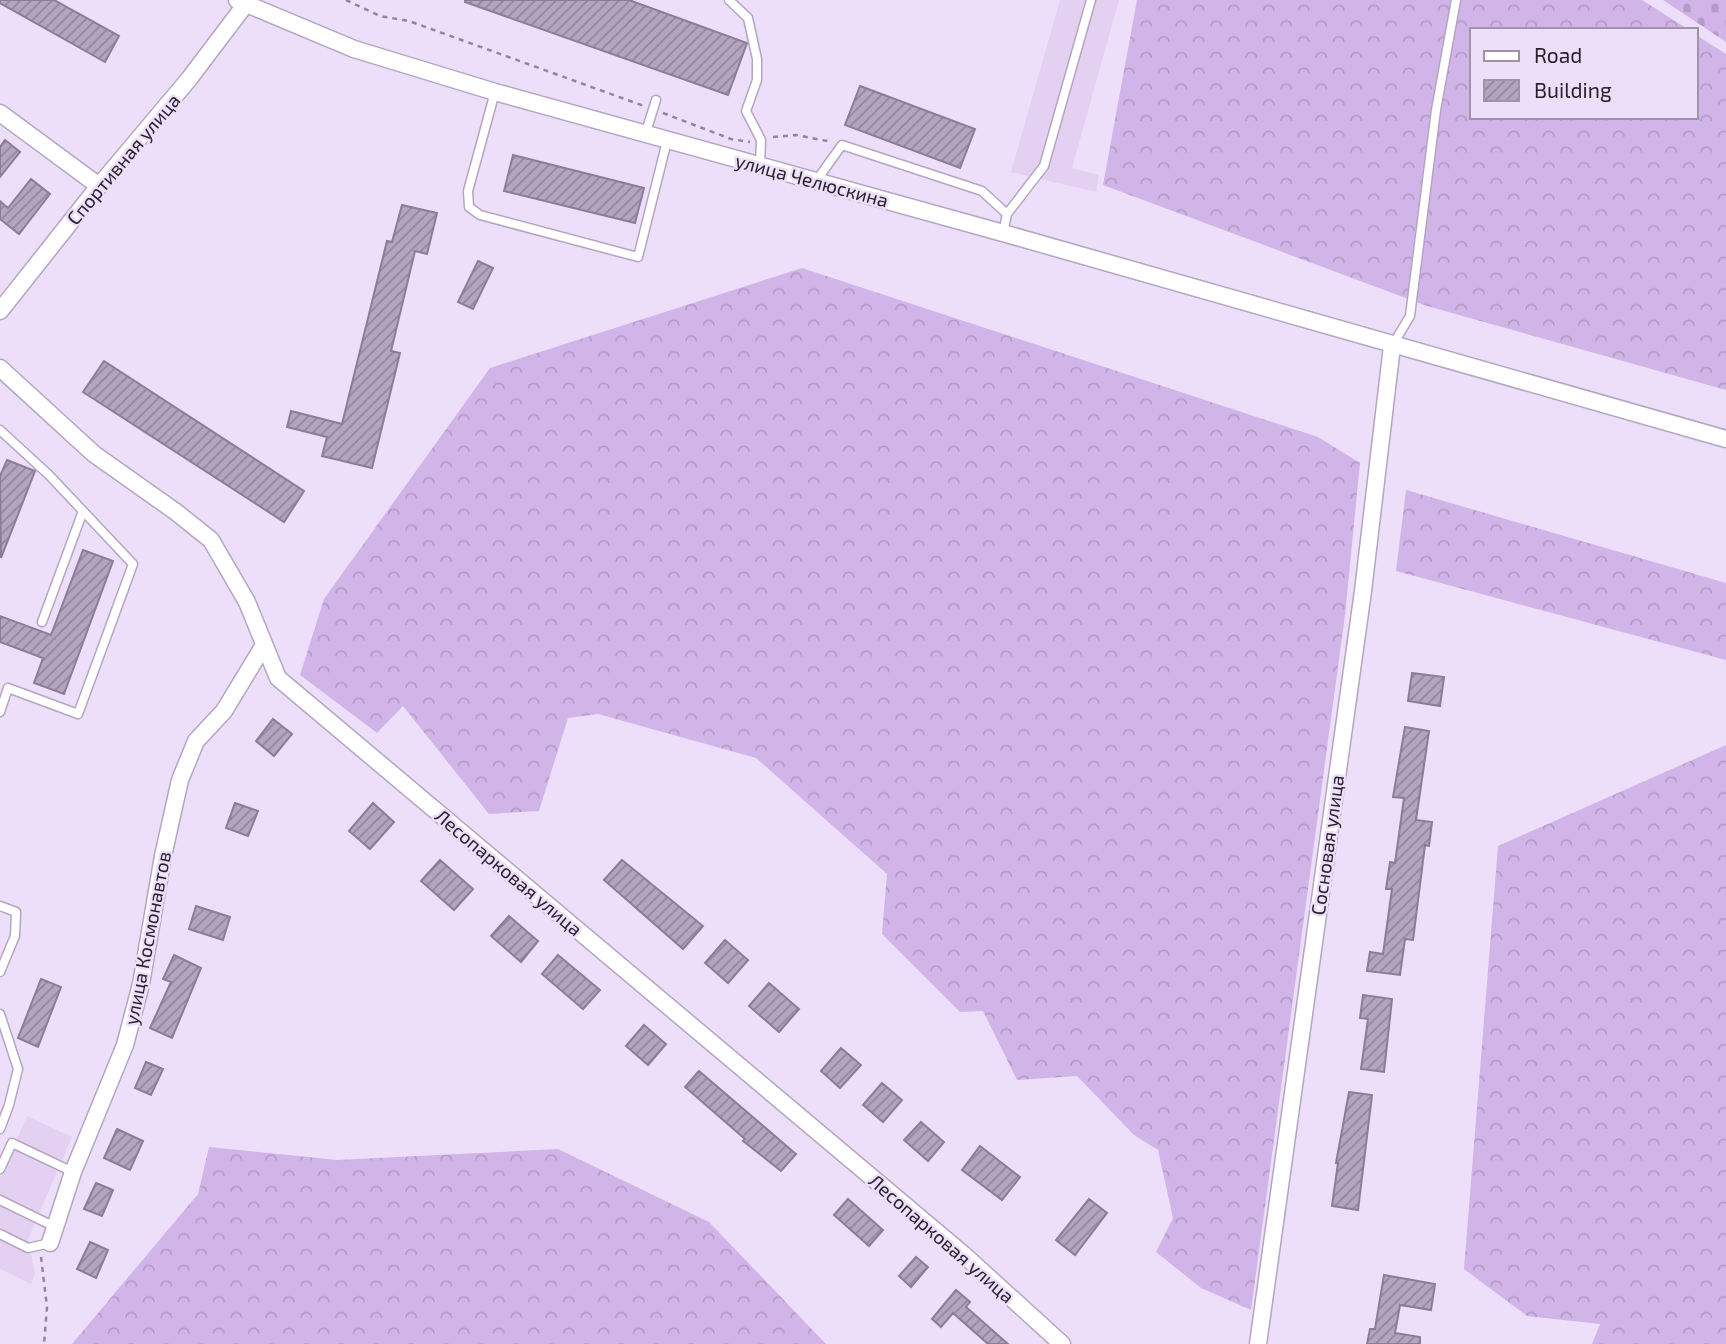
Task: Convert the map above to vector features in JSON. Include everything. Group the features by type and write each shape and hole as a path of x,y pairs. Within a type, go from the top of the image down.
{"street":[{"name":"улица Челюскина","path":"241,3 354,49 495,92 1003,233 1726,439"},
{"name":"Спортивная улица","path":"0,311 99,186 190,79 241,3"},
{"path":"0,113 99,186"},
{"name":"Сосновая улица","path":"1258,1344 1363,591 1392,345"},
{"name":"Лесопарковая улица","path":"0,368 94,454 211,540 247,603 278,678 963,1254 1062,1344"},
{"name":"улица Космонавтов","path":"45,1244 55,1227 73,1172 125,1045 141,984 163,856 180,780 197,741 223,710 264,645"}],"lane":[{"path":"729,0 748,18 757,59 757,80 746,111 761,140 760,166"},
{"path":"1003,233 1007,214 1044,166 1091,0"},
{"path":"1392,345 1410,316 1436,110 1456,0"},
{"path":"495,92 468,191 469,206 480,215 638,257 667,141"},
{"path":"645,135 656,100"},
{"path":"816,181 842,145 982,191 1007,214"},
{"path":"0,430 49,475 133,564 78,714 8,688 0,712"},
{"path":"42,622 83,511"},
{"path":"0,906 16,912 15,936 0,972"},
{"path":"0,1014 18,1069 0,1129"},
{"path":"0,1169 12,1143 73,1172"},
{"path":"0,1200 55,1227"},
{"path":"0,1234 28,1248 45,1244"}],"path":[{"path":"346,0 380,16 409,21 738,141 796,135 825,139 842,145"},
{"path":"44,1344 47,1307 45,1244"}],"shaded area":[{"path":"1060,0 1119,0 1072,168 1099,175 1096,192 1011,172"},
{"path":"27,1116 72,1137 28,1239 35,1274 31,1284 0,1269 0,1177"}],"green space":[{"path":"1137,0 1642,0 1686,28 1470,28 1470,119 1698,119 1698,36 1726,54 1726,390 1427,306 1103,185"},
{"path":"1663,0 1726,0 1726,42"},
{"path":"802,268 1318,437 1360,463 1345,615 1251,1310 1201,1288 1156,1252 1173,1218 1158,1150 1134,1135 1077,1076 1017,1080 983,1011 960,1012 882,934 887,874 756,758 598,714 568,718 539,811 489,814 403,706 377,733 300,675 324,599 490,368"},
{"path":"1406,490 1726,583 1726,660 1396,571"},
{"path":"1726,745 1726,1344 1592,1344 1600,1324 1527,1316 1464,1269 1498,846"},
{"path":"209,1147 337,1160 558,1149 709,1222 826,1344 72,1344 198,1194"}],"building":[{"path":"0,0 54,0 119,36 105,62 0,3"},
{"path":"465,0 629,0 747,43 728,95"},
{"path":"860,86 975,129 960,168 845,125"},
{"path":"5,140 20,152 0,177 0,147"},
{"path":"513,155 644,188 635,223 504,191"},
{"path":"31,179 50,194 19,234 0,219 0,201 8,208"},
{"path":"402,205 437,213 427,254 415,251 391,351 400,353 372,468 322,456 327,437 287,427 291,411 342,424 387,241 392,242"},
{"path":"478,261 493,268 473,309 458,302"},
{"path":"104,361 304,491 284,522 83,392"},
{"path":"7,460 35,471 1,558 0,476"},
{"path":"83,550 113,561 64,694 34,683 43,658 0,642 0,616 51,635"},
{"path":"1412,673 1444,677 1440,706 1408,701"},
{"path":"273,719 292,734 274,756 256,741"},
{"path":"1405,727 1429,731 1416,820 1432,822 1429,846 1425,845 1413,940 1405,939 1400,975 1367,971 1370,952 1383,954 1392,889 1386,889 1390,862 1395,863 1404,798 1393,797"},
{"path":"235,803 258,811 248,836 226,828"},
{"path":"373,803 394,822 370,849 349,831"},
{"path":"440,860 473,889 454,910 421,881"},
{"path":"622,860 703,926 683,949 604,880"},
{"path":"196,906 230,917 223,940 189,929"},
{"path":"509,916 538,941 521,962 491,936"},
{"path":"725,940 748,960 728,983 705,963"},
{"path":"174,955 201,968 172,1038 150,1028 171,982 163,979"},
{"path":"558,955 600,990 583,1009 542,974"},
{"path":"41,979 61,987 38,1047 18,1038"},
{"path":"769,983 799,1009 779,1032 749,1006"},
{"path":"1363,995 1392,999 1384,1072 1361,1069 1368,1019 1360,1018"},
{"path":"644,1025 666,1044 648,1065 626,1046"},
{"path":"841,1048 861,1065 840,1088 821,1071"},
{"path":"146,1062 163,1069 151,1095 135,1088"},
{"path":"699,1071 796,1154 781,1171 743,1141 745,1139 685,1087"},
{"path":"882,1083 902,1100 883,1122 863,1105"},
{"path":"1349,1092 1372,1095 1358,1210 1332,1206 1336,1163"},
{"path":"921,1122 944,1142 928,1161 904,1140"},
{"path":"117,1129 143,1141 130,1170 104,1158"},
{"path":"980,1146 1020,1177 1002,1200 962,1170"},
{"path":"96,1183 113,1190 102,1216 84,1209"},
{"path":"848,1199 883,1230 869,1246 834,1215"},
{"path":"1089,1199 1107,1213 1075,1255 1056,1240"},
{"path":"90,1242 108,1250 96,1278 77,1269"},
{"path":"916,1257 928,1267 911,1287 899,1276"},
{"path":"1384,1275 1435,1284 1431,1310 1400,1305 1395,1333 1420,1337 1420,1344 1367,1344 1370,1329 1375,1329"},
{"path":"956,1290 970,1302 966,1307 1008,1344 988,1344 953,1313 941,1327 932,1319"}]}
